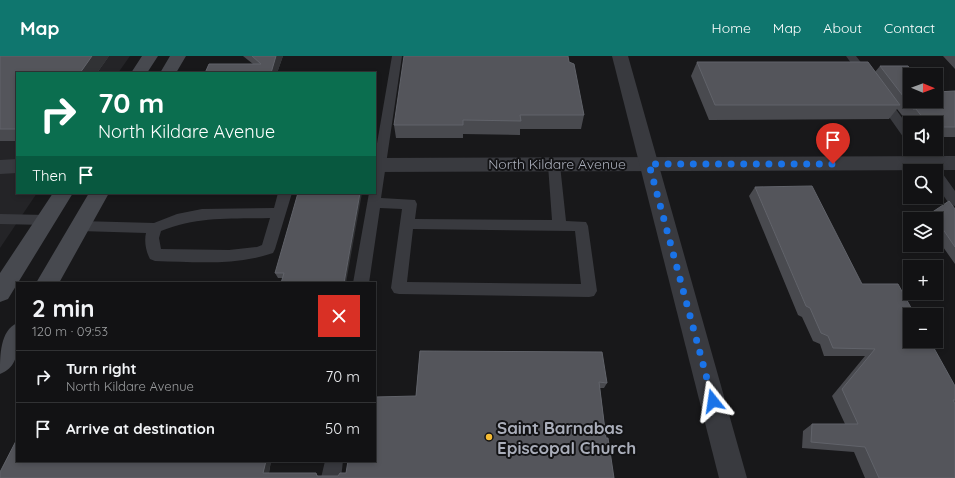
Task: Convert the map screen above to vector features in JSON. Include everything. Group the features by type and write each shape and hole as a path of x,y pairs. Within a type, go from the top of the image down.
{"main road":[{"path":"140,72 150,56"},
{"path":"169,72 178,56"},
{"path":"0,292 62,194"},
{"path":"48,282 98,194"},
{"path":"0,363 16,336"}],"street":[{"path":"620,56 733,478"},
{"name":"North Kildare Avenue","path":"929,164 955,163"},
{"name":"North Kildare Avenue","path":"377,165 903,164"},
{"path":"0,167 16,166"}],"lane":[{"path":"376,178 397,56"},
{"path":"851,56 903,128"},
{"path":"554,164 559,226"},
{"path":"943,184 955,201"},
{"path":"155,228 152,238 155,255 243,255 259,253 268,249 285,194"},
{"path":"361,282 375,194"},
{"path":"374,203 410,204 407,224 399,288 589,291 581,226 407,224"},
{"path":"80,226 155,228 177,219 202,214 279,213"},
{"path":"0,219 46,220"},
{"path":"331,478 334,462"}],"shaded area":[{"path":"0,56 130,56 119,72 16,72 16,194 36,194 0,248"}],"building":[{"path":"0,56 92,56 81,72 16,72 16,129 0,129"},
{"path":"252,56 276,56 271,72 205,72 209,64 261,64"},
{"path":"404,56 568,56 569,62 574,64 584,115 520,115 521,121 463,120 463,125 394,125"},
{"path":"697,62 868,62 900,105 715,105"},
{"path":"880,66 908,66 910,68 903,68 903,96"},
{"path":"955,91 955,127 943,127 943,116 922,116 916,109 912,108 943,108 943,92"},
{"path":"812,186 862,284 898,284 903,293 903,300 907,300 911,308 903,308 903,348 934,348 955,386 955,400 953,400 955,404 955,478 879,478 865,447 811,442 812,424 858,424 842,389 875,349 833,348 828,336 821,333 810,308 806,306 755,187"},
{"path":"298,194 360,194 344,282 281,282 284,273 275,273"},
{"path":"949,201 955,209 955,247 943,229 943,212 932,212"},
{"path":"420,351 602,352 607,383 599,382 606,438 608,438 614,478 0,478 0,472 16,441 16,462 266,462 263,473 316,473 317,476 338,476 340,473 346,473 348,462 376,462 376,397 416,396"}],"place":[{"name":"Saint Barnabas Episcopal Church","path":"489,437"}],"route":[{"path":"713,401 649,164 833,164"}]}
